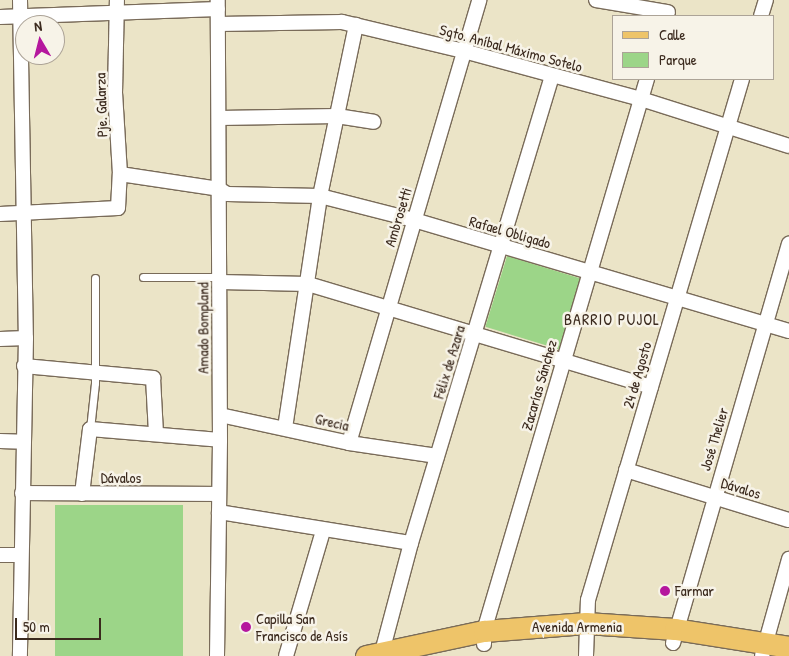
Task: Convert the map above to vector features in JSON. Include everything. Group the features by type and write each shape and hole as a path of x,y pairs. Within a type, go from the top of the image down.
{"main road":[{"name":"Avenida Armenia","path":"375,655 484,638 586,639 674,636 761,652 789,647"},
{"name":"Avenida Armenia","path":"425,656 484,638"}],"street":[{"path":"20,0 20,15"},
{"name":"Ambrosetti","path":"349,443 479,0"},
{"path":"596,0 668,9"},
{"path":"761,15 766,0"},
{"path":"39,15 116,7 218,5"},
{"name":"Amado Bompland","path":"217,656 220,440 218,5"},
{"name":"Pje. Galarza","path":"25,213 118,208 120,174 115,93 116,7"},
{"path":"0,18 15,17"},
{"name":"Sgto. Aníbal Máximo Sotelo","path":"218,24 327,21 356,26 464,51 552,77 641,99 789,146"},
{"path":"285,428 320,196 356,26"},
{"path":"20,656 20,555 26,338 21,65"},
{"name":"Félix de Azara","path":"375,655 476,333 552,77"},
{"name":"Zacarías Sánchez","path":"484,638 647,80"},
{"name":"24 de Agosto","path":"586,639 588,600 742,80"},
{"path":"219,118 337,116 374,122"},
{"name":"Rafael Obligado","path":"120,174 219,189 227,194 320,196 414,220 789,331"},
{"path":"0,214 25,213"},
{"name":"José Thelier","path":"674,636 789,244"},
{"path":"219,280 308,284 388,306 651,386"},
{"path":"0,339 26,338"},
{"path":"24,366 94,370 153,378 156,433"},
{"name":"Grecia","path":"220,415 349,443 437,456"},
{"path":"82,494 90,429 156,433 220,440"},
{"path":"0,441 23,442"},
{"name":"Dávalos","path":"626,470 789,520"},
{"name":"Dávalos","path":"22,493 219,494"},
{"path":"219,512 323,531 411,543"},
{"path":"286,656 323,531"},
{"path":"0,555 20,555"},
{"path":"761,652 789,559"}],"lane":[{"path":"142,276 219,280"},
{"path":"90,429 94,370 95,278"}],"green space":[{"path":"507,256 581,279 559,349 485,327"},
{"path":"55,505 183,505 183,656 55,656"}],"place":[{"name":"Farmar","path":"665,591"},
{"name":"Capilla San Francisco de Asís","path":"246,627"}],"district":[{"name":"BARRIO PUJOL","path":"612,319"}]}
